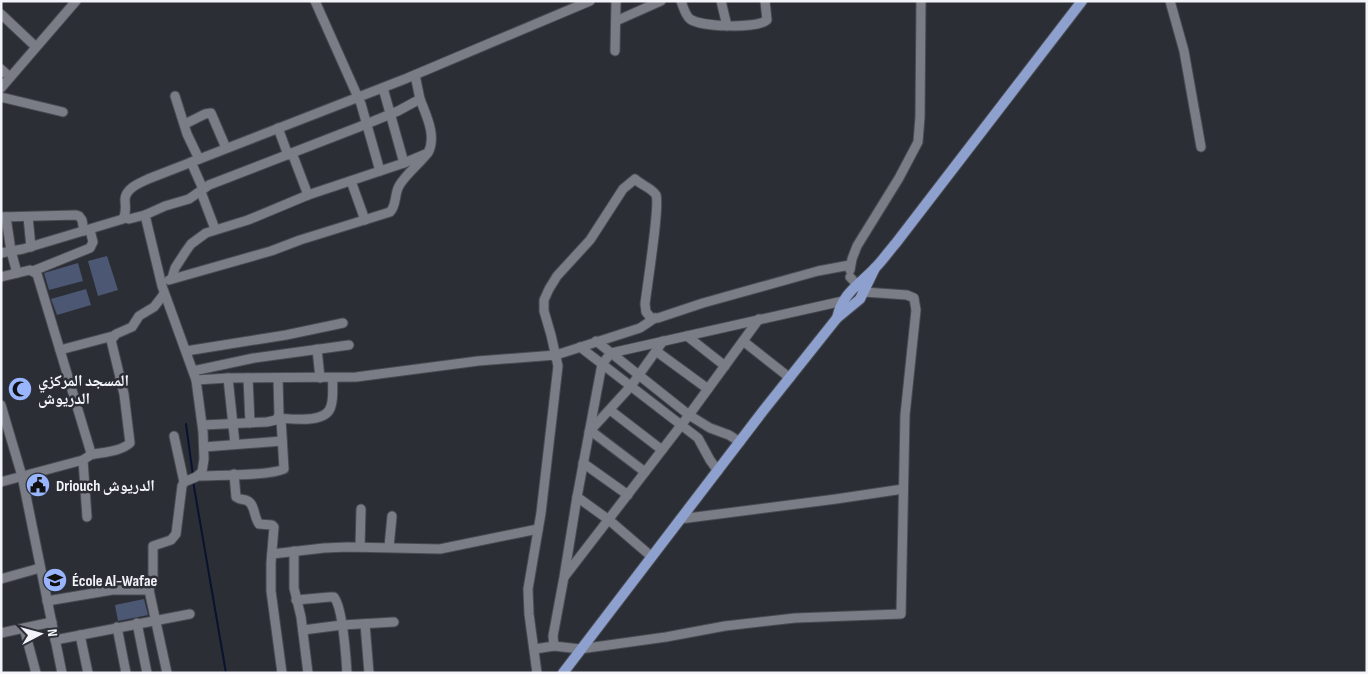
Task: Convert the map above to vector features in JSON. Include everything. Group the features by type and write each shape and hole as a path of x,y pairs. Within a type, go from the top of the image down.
{"main road":[{"path":"563,673 837,318 857,302 864,292 875,268 1082,1"},
{"path":"837,318 853,281 875,268"}],"street":[{"path":"1,88 76,1"},
{"path":"315,1 358,98 380,171"},
{"path":"124,217 125,200 129,190 148,179 383,88 590,1"},
{"path":"615,51 616,1"},
{"path":"616,21 661,1"},
{"path":"680,1 687,15 692,20 727,26 750,26 764,22 766,20 765,1"},
{"path":"721,1 727,26"},
{"path":"535,649 554,646 580,649 666,638 706,628 795,618 901,614 904,415 916,310 915,302 914,298 907,295 864,292 853,281 850,265 857,246 899,178 918,142 921,1"},
{"path":"1170,1 1184,51 1201,147"},
{"path":"1,14 36,47"},
{"path":"1,69 10,77"},
{"path":"172,278 271,250 386,214 392,210 397,189 401,182 428,153 432,142 429,123 420,99 415,75"},
{"path":"383,88 404,163"},
{"path":"175,96 185,124 202,191 215,229"},
{"path":"1,97 63,112"},
{"path":"6,252 31,247 112,223 124,217 130,219 145,215 165,206 189,199 209,185 367,124 420,99"},
{"path":"185,124 210,113 226,148"},
{"path":"278,128 308,194"},
{"path":"60,350 113,336 132,326 139,316 154,308 163,290 172,278 175,268 191,244 198,238 215,229 248,220 308,194 404,163 428,153"},
{"path":"537,673 529,614 528,588 538,529 558,377 556,355 544,311 544,300 557,276 590,240 623,189 635,179 640,185 652,191 657,198 645,304 648,315 655,318"},
{"path":"351,181 365,220"},
{"path":"145,215 163,290 196,380 204,446 203,468 200,476"},
{"path":"1,277 30,270 33,271 90,248 93,242 79,216 4,217 6,252 17,273"},
{"path":"28,217 31,247"},
{"path":"196,380 356,377 478,361 556,355 640,328 655,318 818,271 850,265"},
{"path":"33,271 39,280 91,448 86,457 87,517"},
{"path":"554,646 552,636 564,577 576,496 602,364 611,353 846,297 857,302"},
{"path":"564,577 689,415 760,319"},
{"path":"186,351 269,338 343,323"},
{"path":"1,482 124,448 130,443 124,394 112,343 113,336"},
{"path":"687,336 725,366"},
{"path":"590,432 631,386 663,341"},
{"path":"743,341 790,378"},
{"path":"596,342 689,415 710,428 729,434 740,442"},
{"path":"193,370 254,358 348,345"},
{"path":"580,346 700,440 718,471"},
{"path":"317,349 320,378"},
{"path":"656,351 708,389"},
{"path":"228,378 234,423 234,444"},
{"path":"248,378 250,423"},
{"path":"184,482 200,476 277,472 284,469 279,419 278,378"},
{"path":"202,425 323,417 327,414 332,402 333,378"},
{"path":"1,405 22,476 62,673"},
{"path":"610,410 662,450"},
{"path":"700,440 710,428"},
{"path":"590,432 645,472"},
{"path":"1,437 11,434"},
{"path":"167,673 149,590 153,578 153,546 171,540 176,534 179,520 180,491 184,482 174,436"},
{"path":"204,446 282,441"},
{"path":"583,463 628,495"},
{"path":"234,474 236,497 252,504 255,520 259,524 272,525 274,527 271,590 282,673"},
{"path":"680,519 903,489"},
{"path":"576,496 609,520 652,557"},
{"path":"360,547 361,509"},
{"path":"389,547 392,516"},
{"path":"272,554 324,548 389,547 440,549 538,529"},
{"path":"294,551 296,600 303,630 308,673"},
{"path":"1,578 40,568"},
{"path":"48,601 112,590 149,590"},
{"path":"296,600 334,597 338,605 342,625 347,673"},
{"path":"55,640 190,614"},
{"path":"1,633 52,622"},
{"path":"303,630 342,625 394,622"},
{"path":"137,623 147,673"},
{"path":"365,624 370,673"},
{"path":"117,627 126,673"},
{"path":"24,628 36,673"},
{"path":"80,635 88,673"}],"shaded area":[{"path":"107,256 118,290 98,296 88,261"},
{"path":"78,263 83,281 49,290 44,273"},
{"path":"86,289 91,305 57,315 51,299"},
{"path":"144,599 148,615 118,621 115,605"}],"waterway":[{"path":"186,424 193,476"},
{"path":"193,481 226,673"}],"place":[{"name":"المسجد المركزي الدريوش","path":"20,389"},
{"name":"Driouch الدريوش","path":"38,485"},
{"name":"École Al-Wafae","path":"55,580"}]}
